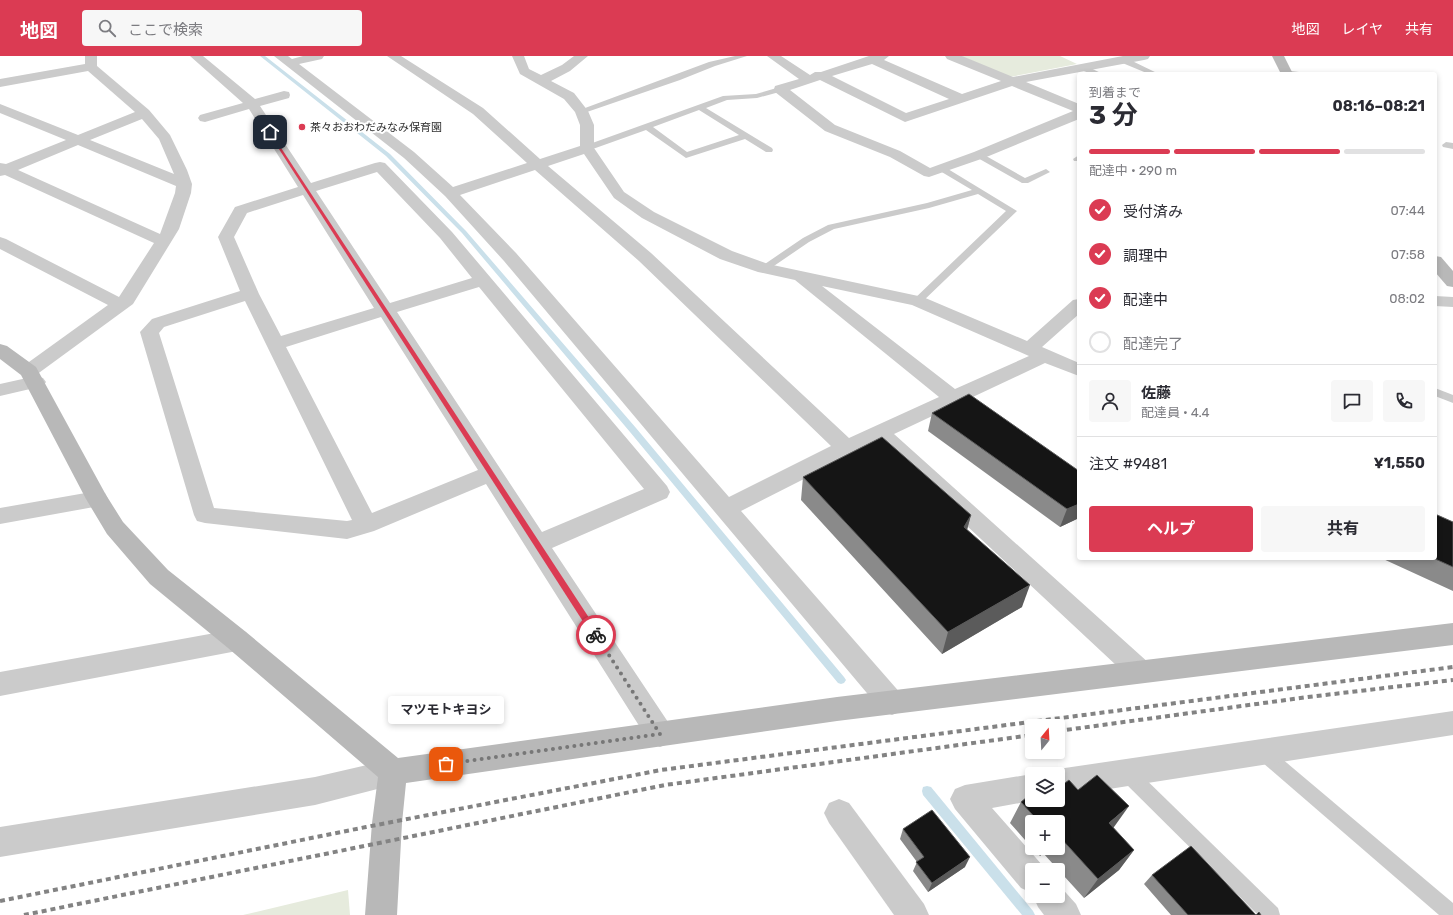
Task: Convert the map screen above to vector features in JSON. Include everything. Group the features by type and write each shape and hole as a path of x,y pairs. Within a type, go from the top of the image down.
{"street":[{"path":"196,56 252,104 490,474 538,544 660,734"},
{"path":"285,60 318,56"},
{"path":"393,56 478,112 645,257 846,448"},
{"path":"503,56 520,61 524,71 569,96 581,111 587,125 587,148 619,195 648,215 726,255 764,268 917,301 1077,369"},
{"path":"542,80 571,65 582,56"},
{"path":"773,56 813,77 905,118 1014,82 1081,67 1144,56"},
{"path":"952,56 1077,108"},
{"path":"1278,56 1286,72"},
{"path":"780,89 813,77 877,58 961,99"},
{"path":"285,60 409,155 450,193 510,257 892,703"},
{"path":"0,83 91,62 144,113 166,138 180,170 184,184 178,212 164,242 127,300 32,377 0,390"},
{"path":"780,89 830,128 895,154 928,173 943,169 979,155 1077,115"},
{"path":"205,118 284,95"},
{"path":"0,108 184,184"},
{"path":"2,170 80,140 144,113"},
{"path":"450,193 587,148"},
{"path":"366,524 250,294 226,237 241,210 380,166 446,235 659,492 538,544"},
{"path":"2,170 164,242"},
{"path":"0,242 121,305"},
{"path":"1437,263 1453,282"},
{"path":"799,275 953,398"},
{"path":"276,344 483,280"},
{"path":"250,294 158,323 149,332 204,515 347,530 366,524 490,474"},
{"path":"1437,301 1453,302"},
{"path":"726,509 846,448 953,398 1038,352 1077,306"},
{"path":"0,350 32,377 96,499 114,528 159,577 237,640 393,772"},
{"path":"880,433 1141,672"},
{"path":"0,516 96,499"},
{"path":"0,842 315,792 393,772 892,703 1453,634"},
{"path":"0,684 237,640"},
{"path":"1065,783 1126,772 1453,723"},
{"path":"382,915 387,823 393,772"},
{"path":"1025,789 965,799 1025,869"},
{"path":"839,813 913,915"},
{"path":"1054,903 1065,915"}],"lane":[{"path":"581,111 677,78 708,62 743,56"},
{"path":"1123,60 1150,72"},
{"path":"1081,67 1094,72"},
{"path":"587,148 726,98 757,96 780,89"},
{"path":"699,108 769,150"},
{"path":"647,127 686,155 745,136"},
{"path":"979,155 1026,181 1046,172"},
{"path":"917,301 1012,211 943,169"},
{"path":"764,268 806,240 831,227 929,205 979,191"},
{"path":"1437,393 1453,399"},
{"path":"1262,752 1453,915"},
{"path":"1126,772 1271,915"}],"shaded area":[{"path":"961,56 1060,56 1077,64 1010,77"},
{"path":"348,890 350,915 243,915"}],"building":[{"path":"969,394 1077,470 1077,505 1067,509 932,413"},
{"path":"882,437 971,515 964,527 1030,585 948,632 803,477"},
{"path":"1437,515 1453,522 1453,567 1437,560"},
{"path":"1097,775 1129,806 1109,823 1134,850 1098,879 1065,843 1065,815 1033,815 1026,807 1065,807 1065,783 1069,780 1078,790"},
{"path":"1025,799 1025,806 1021,802"},
{"path":"932,810 970,857 932,883 916,862 924,857 903,829"},
{"path":"1191,846 1256,915 1188,915 1152,875"}],"waterway":[{"path":"262,56 388,155 464,232 633,430 841,680"},
{"path":"927,791 1029,915"}],"railway":[{"path":"0,901 366,827 661,770 1453,667"},
{"path":"1065,730 1308,697 1453,680"},
{"path":"24,915 665,785 1025,736"}],"way so far":[{"path":"446,764 660,734 596,635"}],"place":[{"name":"茶々おおわだみなみ保育園","path":"302,127"},
{"name":"マツモトキヨシ","path":"446,764"}],"route":[{"path":"270,132 490,474 538,544 596,635"}]}
